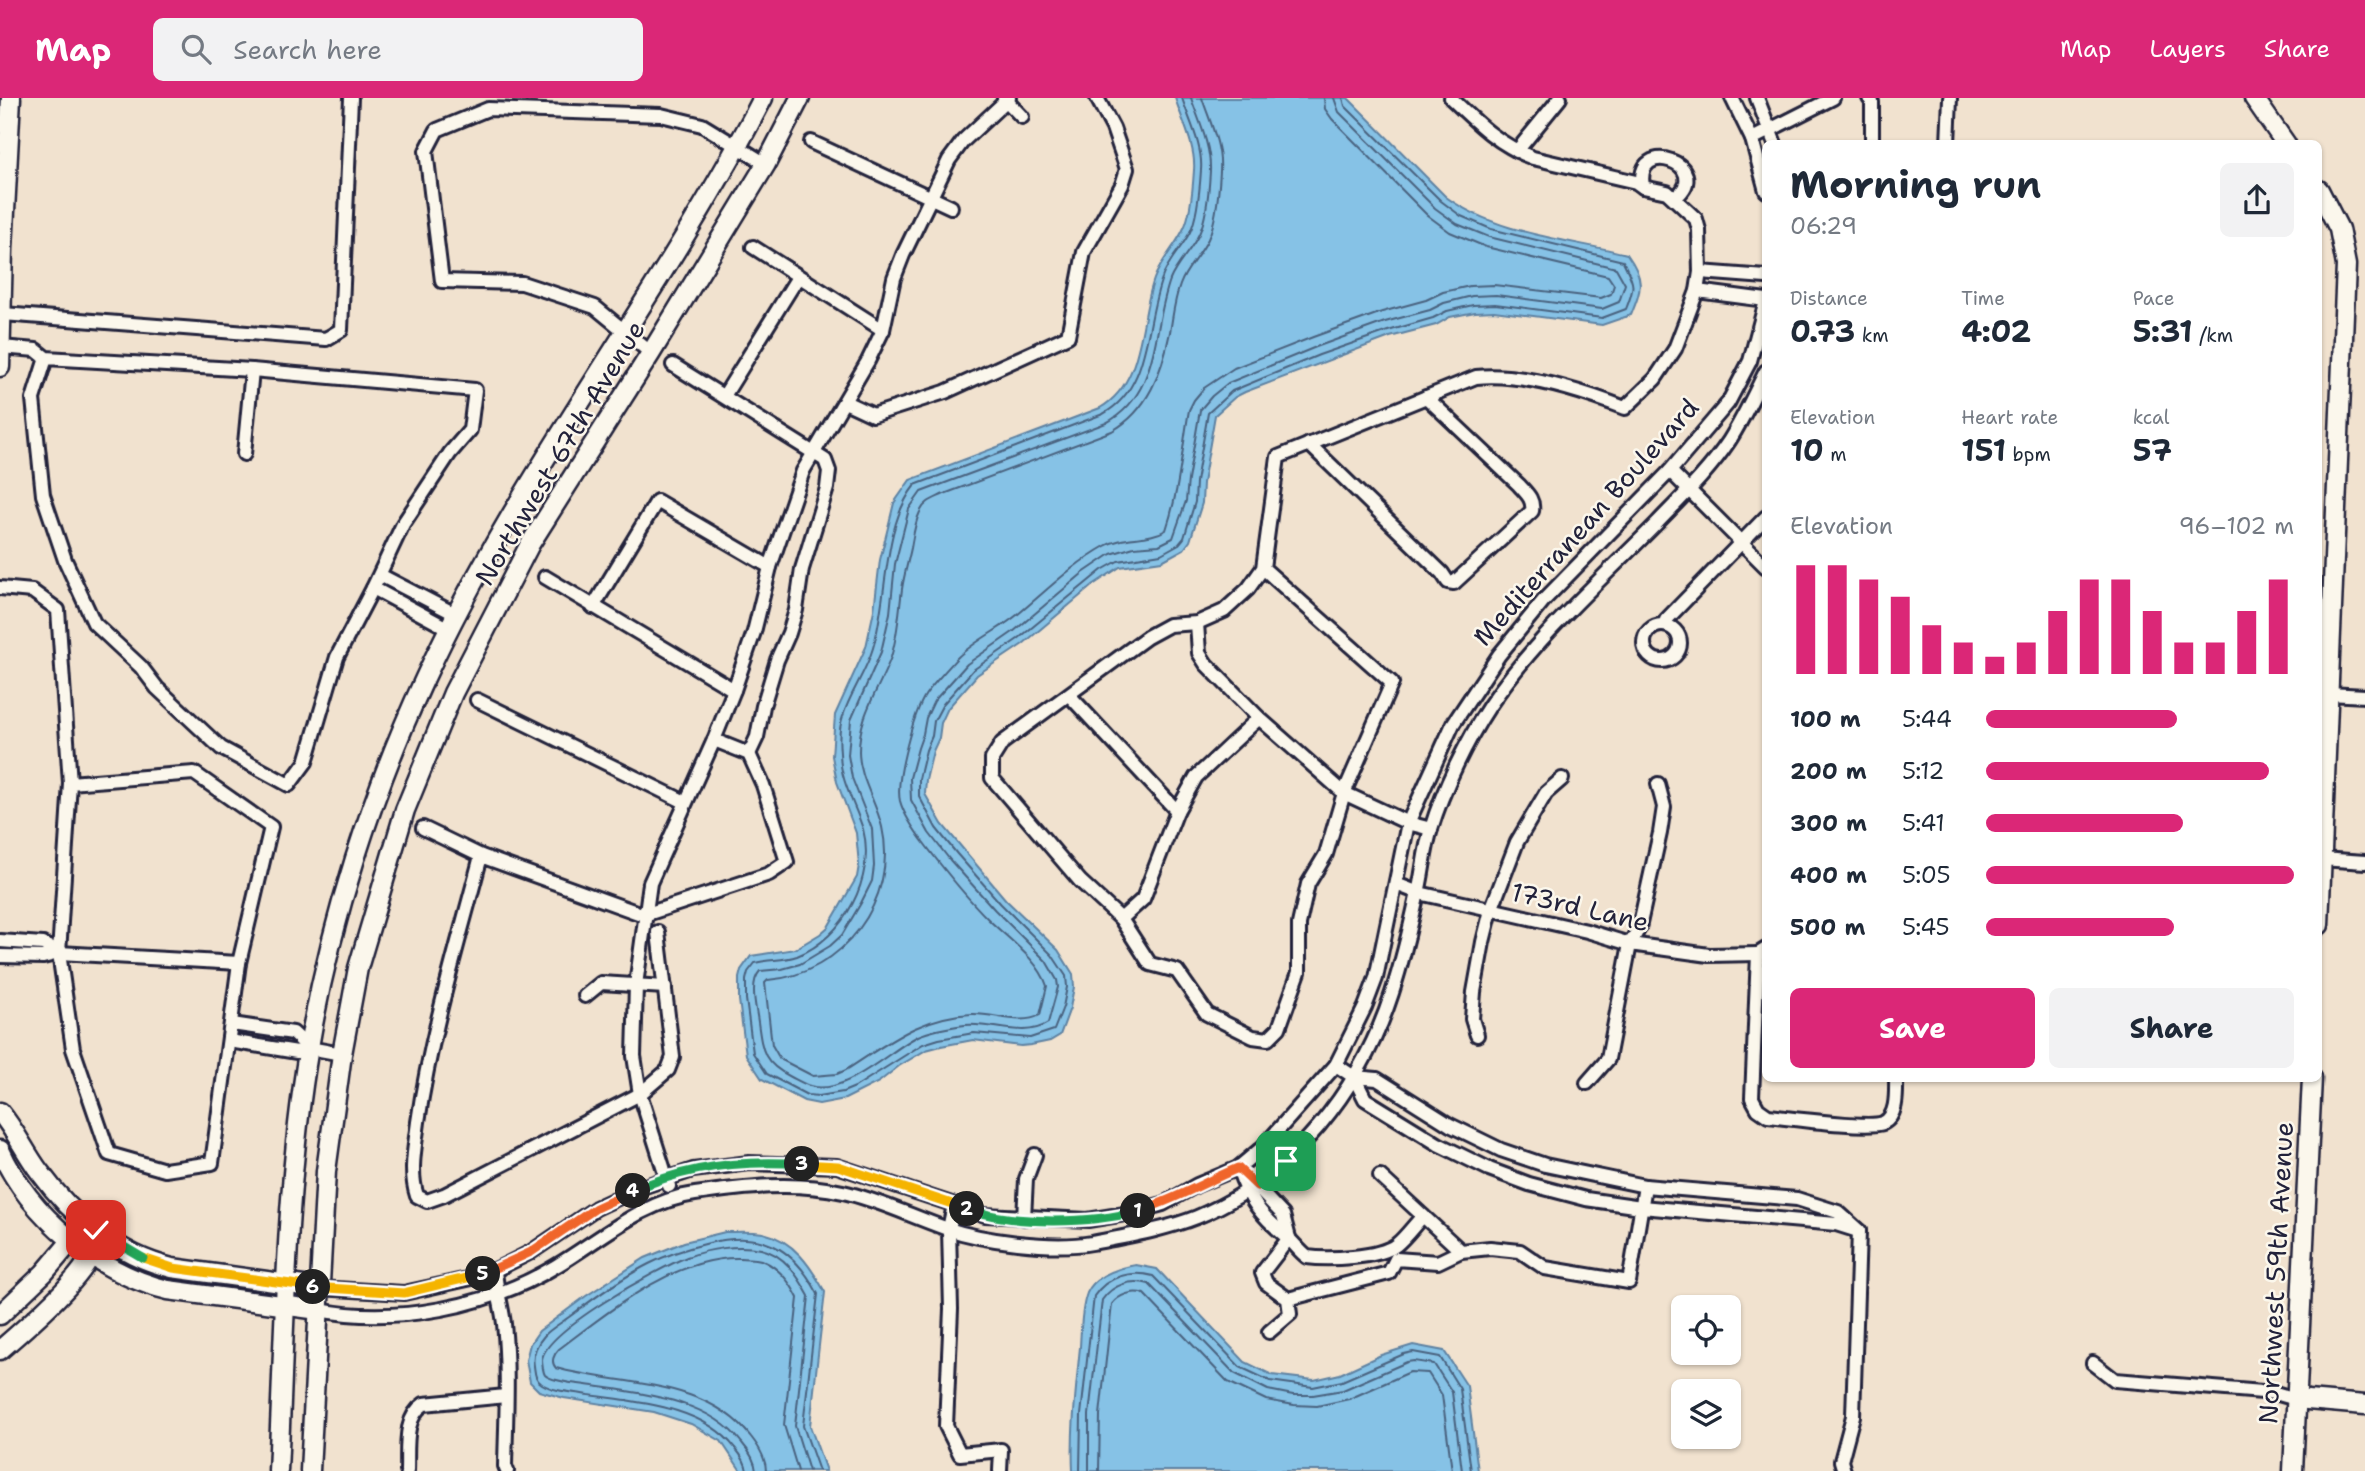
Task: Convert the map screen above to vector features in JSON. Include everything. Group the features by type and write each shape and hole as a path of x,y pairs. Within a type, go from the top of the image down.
{"main road":[{"path":"0,367 3,314 1,248 10,98"},
{"name":"Northwest 67th Avenue","path":"278,1471 294,1166 309,1048 328,959 376,797 424,680 504,527 664,272 763,98"},
{"name":"Northwest 67th Avenue","path":"310,1471 326,1171 342,1054 358,968 405,810 453,693 530,544 652,353 766,164 800,98"},
{"path":"2254,98 2283,140"},
{"path":"2322,196 2339,229 2346,265 2322,838"},
{"path":"453,622 482,637"},
{"name":"Northwest 59th Avenue","path":"2293,1471 2312,1082"},
{"name":"Mediterranean Boulevard","path":"0,1112 38,1170 62,1198 96,1230 130,1253 154,1263 318,1288"},
{"name":"Mediterranean Boulevard","path":"0,1150 20,1184 72,1240 92,1257 119,1273 147,1285 226,1299 319,1310"},
{"path":"0,1315 44,1273 72,1240 96,1230"},
{"path":"0,1350 63,1291 92,1257 96,1230"},
{"path":"2296,1399 2365,1405"}],"street":[{"path":"3,314 326,339 341,330 351,98"},
{"path":"845,402 873,415 944,392 1068,336 1084,252 1122,185 1126,169 1113,128 1097,98"},
{"path":"1263,568 1392,682 1344,793 1326,854 1308,884 1299,924 1299,972 1279,1028 1268,1039 1253,1037 1207,1014 1177,971 1150,964 1121,919 1080,881 992,778 992,759 1002,743 1147,637 1169,625 1197,623 1224,611 1248,589 1263,568 1278,457 1476,377 1494,375 1578,390 1625,408 1655,379 1675,349 1697,290 1700,272 1699,230 1696,219 1667,192 1533,158 1517,151 1491,136 1451,98"},
{"path":"1517,151 1560,98"},
{"path":"1732,98 1752,139 1762,176"},
{"path":"1757,98 1774,140"},
{"path":"1752,139 1833,98"},
{"path":"1869,98 1872,102 1872,140"},
{"path":"1948,140 1950,98"},
{"path":"673,1197 640,1094 634,1056 636,985 650,883 715,740 734,690 754,632 769,567 803,471 845,402 883,330 894,278 930,197 949,160 963,141 1007,99 1022,117"},
{"path":"652,353 595,307 522,283 442,281 426,152 437,130 488,109 661,115 702,125 766,164"},
{"path":"811,142 951,207"},
{"path":"1643,187 1643,174 1650,163 1662,158 1675,160 1684,170 1686,182 1684,189 1675,198"},
{"path":"753,247 883,330"},
{"path":"1700,272 1762,277"},
{"path":"724,396 797,277"},
{"path":"1697,290 1762,300"},
{"name":"Mediterranean Boulevard","path":"318,1288 404,1293 437,1287 495,1270 531,1252 596,1208 639,1188 693,1170 748,1163 838,1166 985,1215 1087,1220 1163,1204 1197,1185 1238,1168 1263,1147 1336,1065 1365,1007 1376,978 1408,823 1453,724 1499,655 1544,600 1670,471 1728,402 1750,361 1762,320"},
{"path":"1,348 36,350 46,358 251,370 475,390 470,430 450,453 403,524 337,657 306,762 289,785 221,748 157,688 141,667 94,623 65,561 43,495 33,399 46,358"},
{"path":"673,365 825,460 829,471 827,488 802,569 796,610 777,660 757,737 749,754"},
{"path":"244,454 251,370"},
{"name":"Mediterranean Boulevard","path":"319,1310 373,1316 455,1307 497,1293 553,1268 606,1231 673,1197 753,1186 807,1187 845,1192 949,1229 1018,1243 1083,1244 1159,1229 1199,1216 1251,1189 1286,1161 1318,1128 1354,1077 1391,995 1419,893 1431,830 1457,765 1489,706 1527,656 1689,490 1727,443 1762,378"},
{"path":"1309,444 1442,573 1448,582 1454,583 1532,511 1532,500 1426,397"},
{"path":"1670,471 1762,564"},
{"path":"593,607 657,501 769,567"},
{"path":"1665,625 1762,521"},
{"path":"380,575 415,593 453,622"},
{"path":"545,576 734,690"},
{"path":"0,588 32,591 58,610 70,783 59,953 73,1049 108,1154 164,1170 212,1163 239,963 271,827 194,773 70,783"},
{"path":"373,588 408,607 453,622"},
{"path":"408,607 415,593"},
{"path":"1197,623 1199,653 1206,664 1259,718 1344,793 1408,823 1431,830"},
{"path":"2329,694 2365,696"},
{"path":"1069,695 1177,811"},
{"path":"477,700 685,802"},
{"path":"1121,919 1143,899 1177,811 1196,777 1259,718"},
{"path":"423,828 481,856 644,915 769,874 787,862 764,785 749,754 715,740"},
{"path":"1477,1035 1472,1019 1475,992 1491,910 1517,842 1546,793 1562,779"},
{"path":"1587,1083 1608,1059 1630,944 1639,928 1660,833 1664,807 1658,784"},
{"path":"481,856 426,1065 412,1182 417,1196 427,1201 444,1195 640,1094 668,1070 673,1057 658,932"},
{"path":"2322,859 2365,862"},
{"name":"173rd Lane","path":"1396,884 1419,893 1587,930 1630,944 1709,955 1762,951"},
{"path":"0,941 43,944 59,953"},
{"path":"1762,951 1752,1098 1758,1108 1768,1116 1865,1125 1882,1123 1890,1117 1896,1100 1896,1082"},
{"path":"0,956 43,957 59,953 239,963"},
{"path":"585,996 601,983 665,986"},
{"path":"232,1024 293,1033 309,1048"},
{"path":"229,1041 297,1052 309,1048 342,1054"},
{"path":"1336,1065 1354,1077 1377,1079 1450,1125 1501,1150 1545,1165 1645,1186 1797,1199 1838,1212 1859,1231 1853,1416 1840,1468"},
{"path":"1354,1077 1365,1099 1438,1144 1489,1169 1529,1184 1642,1208 1836,1224 1859,1231"},
{"path":"1024,1218 1026,1180 1035,1155"},
{"path":"1238,1168 1271,1226 1289,1238 1301,1253 1311,1258 1391,1254 1438,1262 1461,1251 1490,1248 1520,1251 1545,1268 1629,1282 1645,1186"},
{"path":"1380,1176 1461,1251"},
{"path":"954,1205 949,1229 951,1309 946,1426 960,1454 1002,1450 1000,1471"},
{"path":"1288,1299 1390,1273 1394,1247 1423,1216"},
{"path":"1269,1332 1290,1314 1288,1299 1266,1283 1262,1273 1289,1238"},
{"path":"495,1270 504,1322 507,1471"},
{"path":"393,1293 393,1315"},
{"path":"2093,1363 2115,1380 2275,1393 2296,1399"},
{"path":"407,1471 410,1418 417,1409 424,1404 506,1396"}],"water":[{"path":"1175,98 1348,98 1446,197 1466,209 1533,234 1627,254 1639,277 1635,306 1631,315 1602,325 1494,311 1450,317 1436,325 1390,337 1245,392 1235,397 1215,415 1202,503 1190,541 1184,549 1162,561 1120,567 1093,585 1023,644 977,675 948,708 933,751 925,794 942,824 1006,900 1058,950 1073,974 1074,987 1070,1008 1060,1035 1050,1041 1021,1046 973,1040 941,1046 926,1050 879,1082 845,1099 819,1104 804,1101 762,1079 746,1055 739,978 751,956 795,949 820,934 828,927 857,877 859,865 856,833 837,782 832,756 835,715 866,647 880,560 894,503 910,480 1100,408 1115,397 1125,383 1133,367 1154,279 1181,235 1190,208 1193,152"},
{"path":"725,1232 763,1233 784,1242 807,1264 825,1292 810,1426 826,1471 741,1471 721,1441 691,1424 654,1412 564,1398 539,1391 530,1382 526,1360 530,1344 539,1331 586,1296 645,1258 684,1242"},
{"path":"1136,1265 1157,1269 1245,1362 1272,1375 1314,1380 1340,1374 1381,1355 1413,1345 1444,1351 1467,1386 1478,1471 1073,1471 1074,1409 1085,1299 1091,1287 1102,1277 1115,1270"}],"route":[{"path":"96,1230 130,1253 173,1268 318,1288 404,1293 437,1287 495,1270 531,1252 596,1208 639,1188 693,1170 748,1163 838,1166 985,1215 1087,1220 1163,1204 1197,1185 1238,1168 1257,1186 1286,1161"}]}
